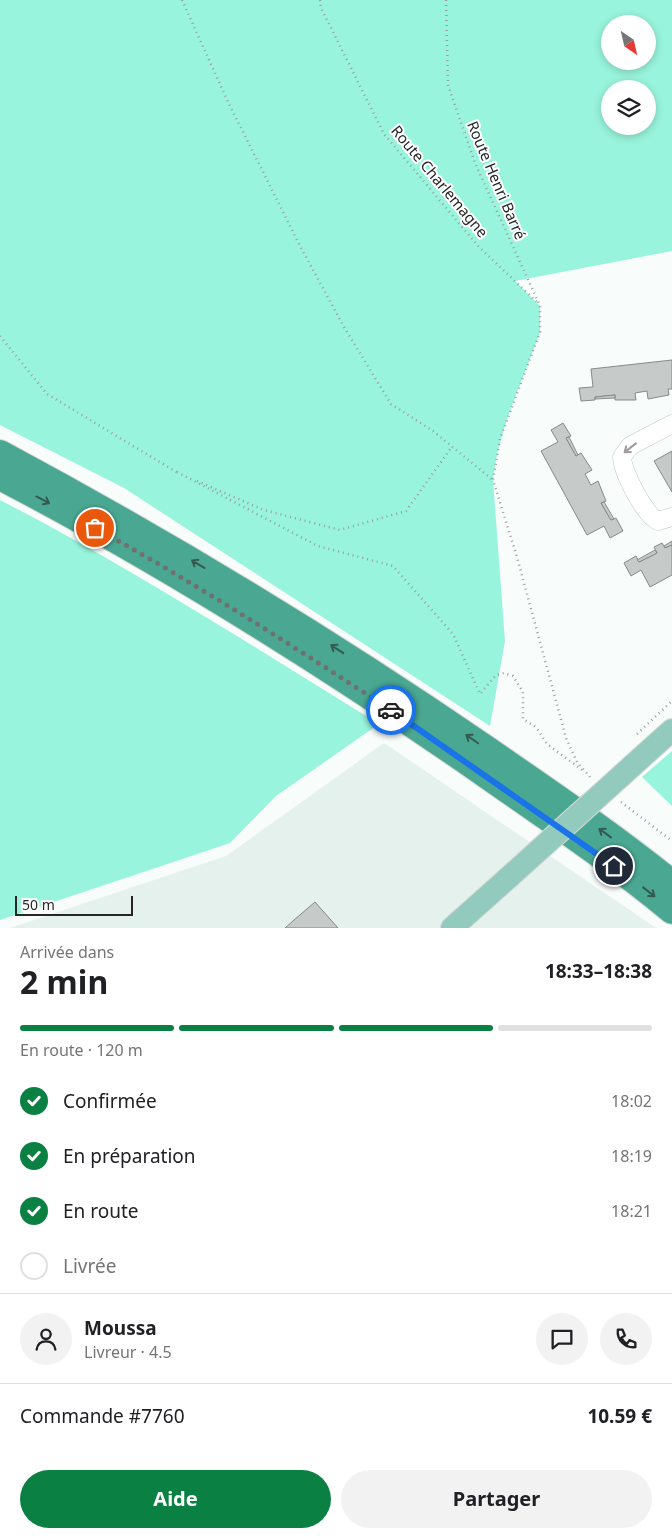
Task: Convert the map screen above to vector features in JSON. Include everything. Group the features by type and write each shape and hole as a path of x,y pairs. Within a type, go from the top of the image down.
{"highway":[{"path":"0,453 161,542 275,610 408,695 546,790 672,883"},
{"path":"0,477 148,557 395,712 517,797 672,910"}],"main road":[{"path":"452,928 672,730"}],"street":[{"path":"672,424 630,446 622,457 624,471 649,516 658,521 672,517"}],"path":[{"path":"182,0 228,102 300,246 344,327 391,404 433,431 451,448 493,480"},
{"name":"Route Charlemagne","path":"320,0 321,8 384,134 479,247 540,306"},
{"name":"Route Henri Barré","path":"446,0 448,85 475,163 540,306"},
{"path":"540,306 540,332 500,439 493,480 517,557 566,738 577,762 587,774"},
{"path":"0,336 47,394 177,472 318,546 393,566 453,634 480,694 496,675 504,673 513,676 523,692 522,719 536,728 547,744 597,783"},
{"path":"177,472 264,510 340,530 406,511 451,448"},
{"path":"616,798 672,841"}],"shaded area":[{"path":"384,743 656,928 10,928 226,856"}],"green space":[{"path":"0,0 672,0 672,251 515,281 540,306 540,332 500,441 493,480 505,641 490,726 124,488 0,425"},
{"path":"0,500 144,580 379,724 276,796 230,843 0,920"},
{"path":"672,751 672,806 642,777"}],"building":[{"path":"672,360 672,389 668,389 669,395 648,399 647,391 635,393 636,400 615,400 615,395 595,397 595,400 581,401 579,388 593,387 591,369"},
{"path":"615,395 615,398 595,399 595,397"},
{"path":"563,423 571,436 566,438 576,456 581,453 592,470 585,474 591,485 598,481 606,501 601,503 611,520 616,518 623,531 610,538 604,526 587,535 541,451 558,442 551,430"},
{"path":"569,437 578,455 576,456 566,438"},
{"path":"672,451 672,492 654,461"},
{"path":"604,502 614,519 611,520 601,503"},
{"path":"672,541 672,545 665,548 664,546"},
{"path":"662,543 665,548 672,545 672,575 650,587 641,570 631,576 624,563 636,556 639,562 657,553 654,547"},
{"path":"655,550 657,553 639,562 637,560"},
{"path":"315,902 338,928 285,928 294,920"}],"way so far":[{"path":"95,528 148,557 269,631 391,710"}],"route":[{"path":"391,710 614,866"}]}
